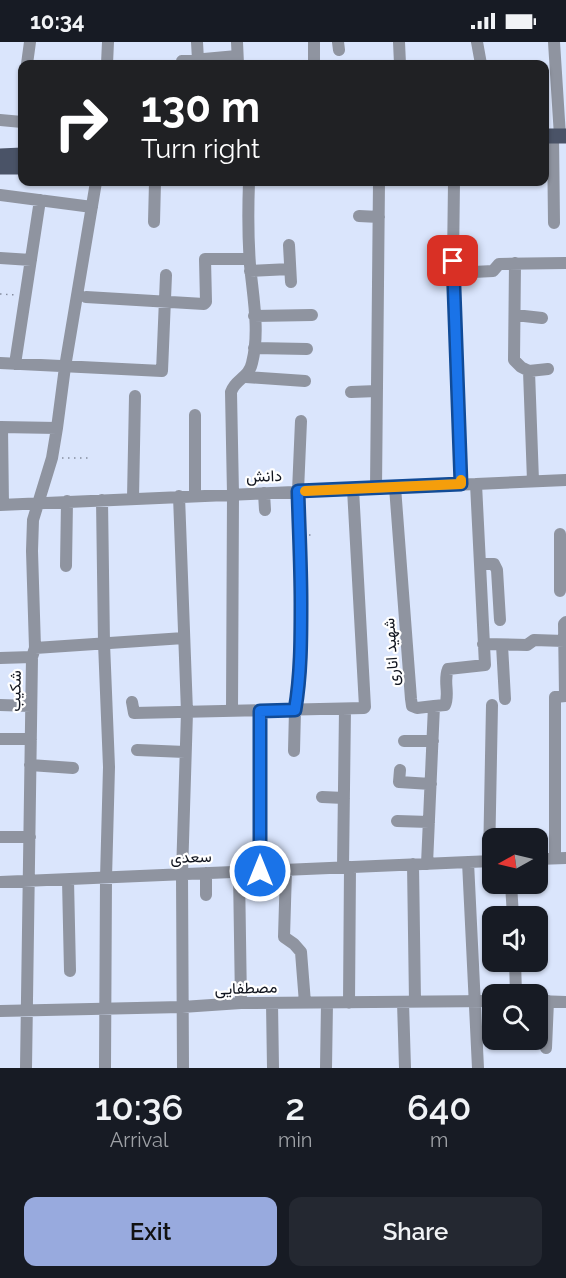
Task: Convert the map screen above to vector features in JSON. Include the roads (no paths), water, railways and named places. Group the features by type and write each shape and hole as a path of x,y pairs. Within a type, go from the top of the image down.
{"main road":[{"path":"0,156 18,154"},
{"path":"0,167 18,167"}],"street":[{"path":"28,60 30,42"},
{"path":"107,60 108,42"},
{"path":"197,42 198,60 238,60 237,42"},
{"path":"314,42 314,60"},
{"path":"399,42 400,60"},
{"path":"477,42 480,60"},
{"path":"554,42 561,63 556,136 554,224"},
{"path":"0,120 18,118"},
{"name":"شکیب","path":"26,1068 31,706 34,653 33,520 52,458 64,367 95,186"},
{"path":"154,222 155,186"},
{"path":"232,711 231,392 233,385 246,377 252,365 254,348 249,186"},
{"path":"376,488 379,186"},
{"path":"454,186 454,273 461,484"},
{"path":"0,195 92,207"},
{"path":"15,364 40,200"},
{"path":"359,216 379,217"},
{"path":"86,297 205,304 205,259 250,265 290,275 289,244"},
{"path":"0,258 31,260"},
{"path":"515,263 514,360 521,367 530,371 548,369"},
{"path":"454,273 493,272 499,264 566,263"},
{"path":"0,363 162,371 166,275"},
{"path":"254,316 312,315"},
{"path":"514,315 542,318"},
{"path":"254,348 307,348"},
{"path":"530,371 534,481"},
{"path":"246,377 304,381"},
{"path":"351,392 377,391"},
{"path":"133,498 135,396"},
{"path":"195,415 195,496"},
{"path":"294,751 301,642 298,491 301,421"},
{"path":"1,505 1,427 57,428"},
{"name":"دانش","path":"1,505 566,480"},
{"path":"427,864 434,706 445,705 447,700 446,675 448,669 484,665 476,484"},
{"name":"شهید اناری","path":"395,487 412,706 417,708 434,706"},
{"path":"132,702 134,713 157,718 187,712 364,708 353,489"},
{"path":"264,493 265,510"},
{"path":"179,496 187,712 182,874 183,1068"},
{"path":"102,500 109,767 105,1068"},
{"path":"66,566 67,501"},
{"path":"560,534 563,556 560,591"},
{"path":"480,564 494,564 498,570 500,620"},
{"path":"560,858 555,697 566,696 564,624 566,622"},
{"path":"0,658 104,643 184,638"},
{"path":"483,644 527,645 534,640 564,641"},
{"path":"502,645 505,699"},
{"path":"0,705 31,706"},
{"path":"490,828 492,705"},
{"path":"345,709 344,798 349,1003"},
{"path":"260,711 260,871"},
{"path":"0,739 31,739"},
{"path":"404,741 433,741"},
{"path":"137,750 185,752"},
{"path":"30,765 73,768"},
{"path":"400,770 399,782 431,784"},
{"path":"322,797 344,798"},
{"path":"397,821 429,822"},
{"path":"0,837 30,837"},
{"name":"سعدی","path":"0,882 482,861"},
{"path":"468,862 478,1068"},
{"path":"405,1068 413,864"},
{"path":"286,870 284,937 301,952 305,1003"},
{"path":"239,872 241,1004"},
{"path":"206,873 206,895"},
{"path":"68,880 70,971"},
{"name":"مصطفایی","path":"0,1011 272,1003 482,1001"},
{"path":"548,1001 566,1002"},
{"path":"272,1003 273,1068"},
{"path":"326,1068 327,1003"}]}
